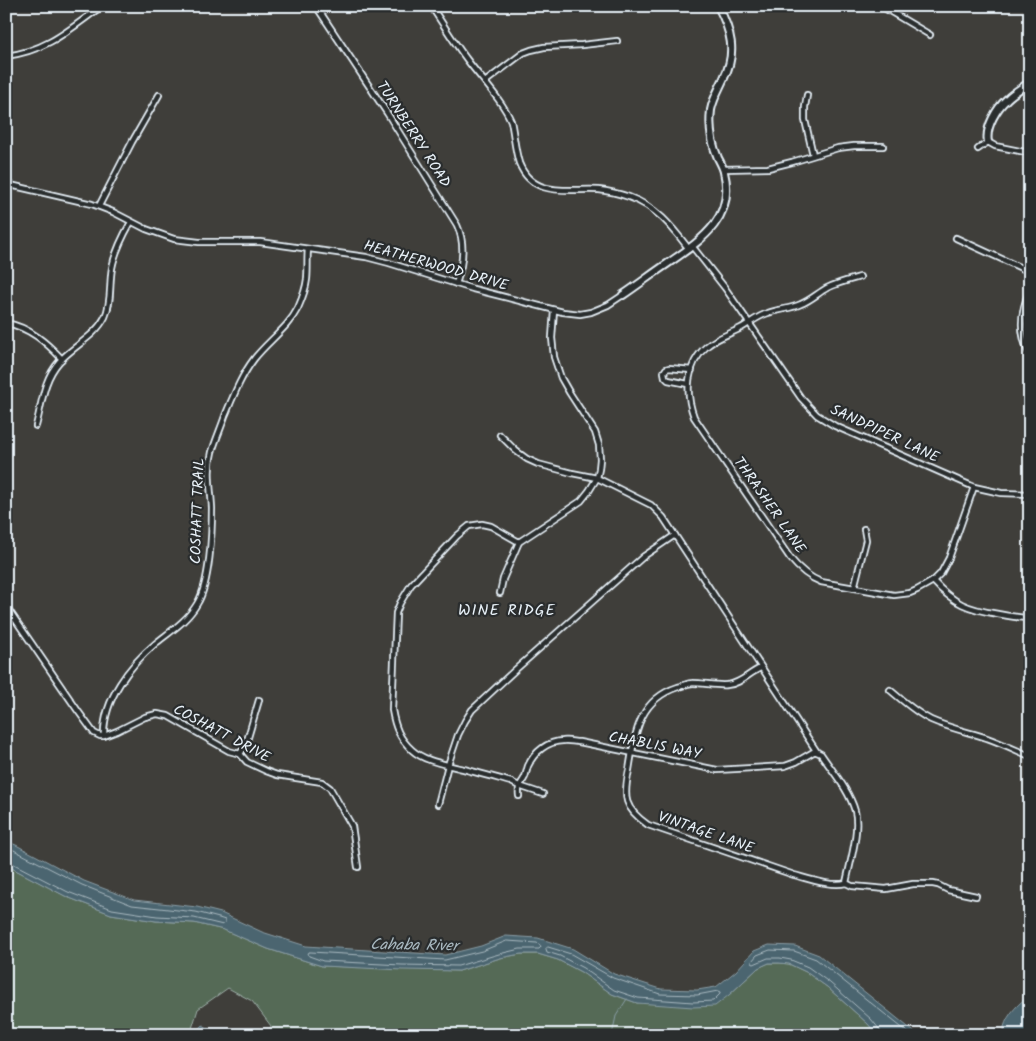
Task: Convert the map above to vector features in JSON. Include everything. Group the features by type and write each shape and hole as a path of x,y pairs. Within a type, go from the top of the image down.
{"street":[{"path":"6,56 31,51 49,44 102,6"},
{"name":"TURNBERRY ROAD","path":"316,6 457,225 462,238 463,252 461,270 456,284"},
{"name":"SANDPIPER LANE","path":"431,6 466,59 509,116 519,162 524,172 532,181 551,190 601,190 629,197 662,216 709,267 801,398 824,420 865,440 974,487 1001,493 1030,494"},
{"path":"623,295 691,248 709,232 721,214 726,197 726,186 723,169 710,132 712,106 727,72 732,51 730,34 720,9 734,6"},
{"path":"882,6 930,35"},
{"path":"485,82 523,53 531,50 544,47 618,41"},
{"path":"988,142 987,138 991,124 1001,105 1008,97 1030,82"},
{"path":"99,206 158,95"},
{"path":"807,95 804,107 805,120 814,155"},
{"path":"978,149 988,142"},
{"path":"988,142 995,146 1030,153"},
{"path":"723,169 768,168 846,146 884,146"},
{"name":"HEATHERWOOD DRIVE","path":"6,184 99,206 155,233 183,241 260,242 350,254 388,262 456,284 573,314 584,314 599,310 623,295"},
{"path":"36,426 46,382 53,369 95,331 105,317 109,304 114,260 131,222"},
{"path":"956,238 1030,272"},
{"name":"COSHATT TRAIL","path":"104,736 106,715 116,692 128,674 149,649 188,618 201,597 207,576 211,536 212,508 209,473 212,452 235,393 248,368 259,353 294,316 299,306 308,277 308,249"},
{"name":"THRASHER LANE","path":"860,277 825,289 801,304 768,313 720,337 708,346 697,359 688,384 692,410 698,424 790,558 801,570 813,579 821,582 885,594 901,594 917,590 933,581 941,573 949,558 974,487"},
{"path":"1030,290 1022,312 1021,325 1023,340 1030,355"},
{"path":"500,592 503,579 519,542 581,501 597,478 600,458 595,432 561,378 554,358 552,327 554,310"},
{"path":"6,323 20,326 32,333 62,359"},
{"path":"688,384 668,380 665,378 664,372 669,368 692,370"},
{"path":"500,434 516,451 527,459 538,464 597,478 651,504 663,517 817,752 821,754 848,794 856,812 856,835 846,883"},
{"path":"519,542 491,526 482,524 469,526 457,536 411,585 396,613 392,710 398,733 412,750 430,760 511,782 542,794"},
{"path":"854,588 866,540 864,529"},
{"path":"438,804 458,736 472,710 644,556 675,535"},
{"path":"933,581 953,600 968,607 1030,618"},
{"path":"6,606 91,730 97,735 104,736"},
{"name":"VINTAGE LANE","path":"761,668 745,678 728,685 691,683 668,690 656,698 642,715 637,726 625,790 628,804 636,816 648,825 794,875 840,885 846,883 852,886 886,889 913,884 933,884 948,890 976,896"},
{"path":"890,690 931,720 988,739 1030,756"},
{"path":"240,754 246,744 259,700"},
{"name":"COSHATT DRIVE","path":"104,736 145,717 157,714 168,716 228,751 240,754 247,762 266,771 277,775 322,782 330,788 352,826 358,867"},
{"name":"CHABLIS WAY","path":"519,796 519,786 525,778 533,757 548,744 562,740 632,752 717,770 785,766 815,751 817,752"}],"green space":[{"path":"6,865 67,897 111,914 156,921 194,923 224,930 268,949 322,966 459,971 500,958 521,954 538,954 558,960 581,972 612,994 637,1003 729,995 758,968 769,963 789,964 806,972 827,987 878,1035 270,1035 271,1026 252,1001 228,988 198,1009 190,1035 166,1035 138,1028 135,1035 6,1035"}],"water":[{"path":"6,841 84,881 134,900 197,907 221,913 262,932 306,946 445,955 481,946 506,936 538,938 573,949 614,974 661,989 697,990 716,987 736,971 754,951 769,945 795,946 819,955 918,1035 878,1035 827,987 806,972 789,964 769,963 758,968 715,1006 693,1007 637,1003 612,994 581,972 558,960 538,954 521,954 500,958 459,971 322,966 268,949 224,930 194,923 156,921 111,914 67,897 6,865"},
{"path":"1030,996 1030,1027 1027,1035 1004,1035 1004,1027 1011,1013"},
{"path":"203,1025 219,1035 195,1035 197,1030"}],"waterway":[{"path":"612,1035 616,1016 627,999"}],"district":[{"name":"WINE RIDGE","path":"507,609"}],"water label":[{"name":"Cahaba River","path":"414,944"}]}
